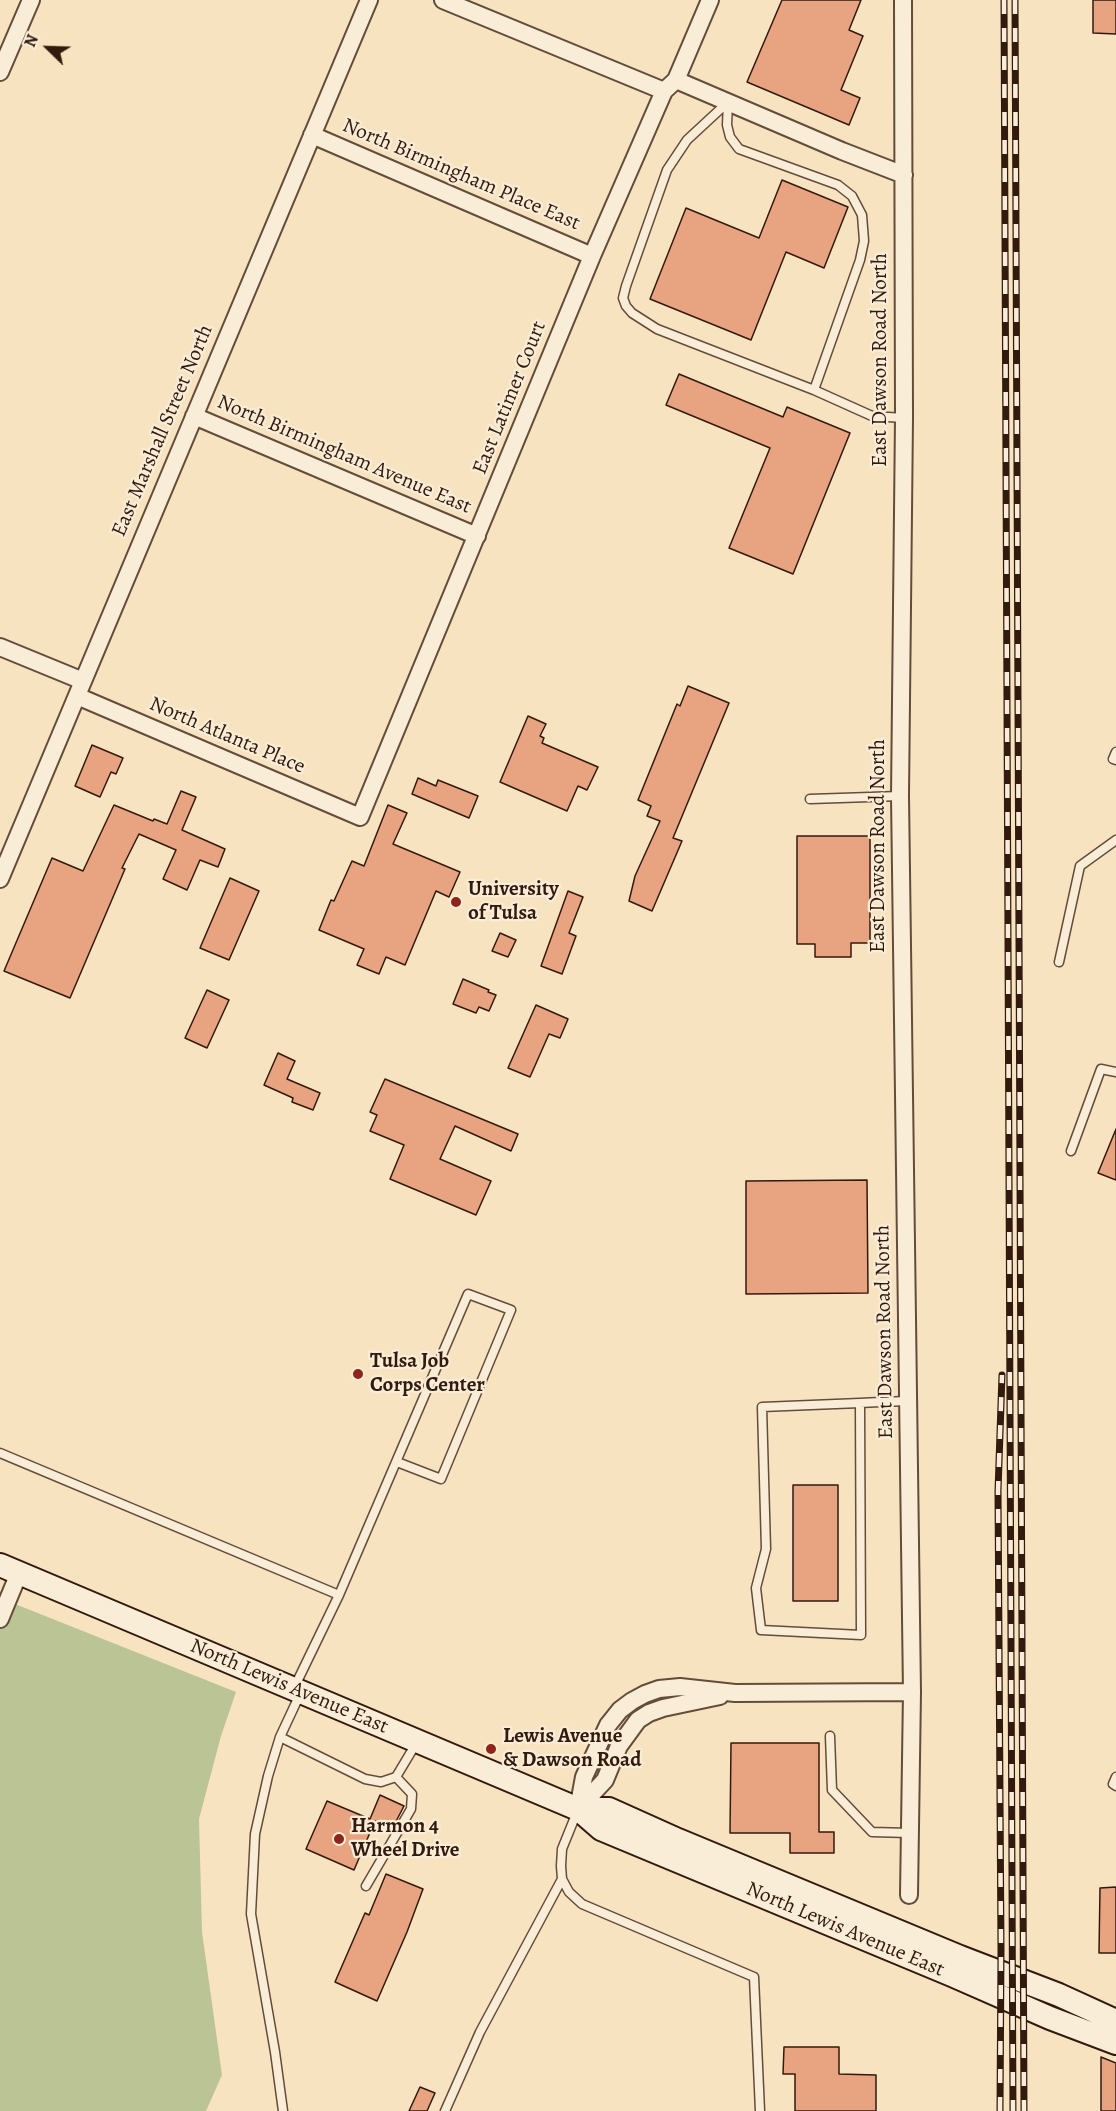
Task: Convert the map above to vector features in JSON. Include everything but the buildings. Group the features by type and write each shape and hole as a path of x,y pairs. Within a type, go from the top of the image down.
{"main road":[{"name":"North Lewis Avenue East","path":"10,1569 578,1809 601,1829 941,1970 1050,2018 1116,2043"},
{"name":"North Lewis Avenue East","path":"578,1809 609,1809 960,1957 1059,1995 1116,2021"}],"street":[{"path":"0,72 31,0"},
{"name":"East Marshall Street North","path":"0,879 369,0"},
{"path":"443,0 670,86 728,102 904,175"},
{"name":"East Latimer Court","path":"360,817 592,256 710,0"},
{"name":"East Dawson Road North","path":"903,0 904,418 900,796 912,1692 909,1894"},
{"name":"North Birmingham Place East","path":"312,135 592,256"},
{"name":"North Birmingham Avenue East","path":"194,416 477,536"},
{"name":"North Atlanta Place","path":"0,647 80,688 360,817"},
{"path":"0,1619 10,1569"},
{"path":"578,1809 584,1777 600,1740 620,1710 632,1701 660,1689 680,1687 735,1692 912,1692"}],"lane":[{"path":"728,102 687,140 667,170 623,298 632,314 657,329 814,390 872,416 904,418"},
{"path":"728,102 730,137 739,149 838,184 852,196 862,215 864,241 860,260 814,390"},
{"path":"1116,752 1113,759 1116,760"},
{"path":"810,799 900,796"},
{"path":"1059,962 1080,866 1116,840"},
{"path":"1071,1151 1101,1069 1116,1072"},
{"path":"283,2111 252,1914 255,1834 268,1776 298,1690 468,1294 511,1310 441,1479 397,1462"},
{"path":"860,1403 861,1635 761,1630 756,1588 766,1549 762,1407 908,1401"},
{"path":"0,1454 339,1596"},
{"path":"830,1736 832,1790 872,1832 910,1833"},
{"path":"280,1737 365,1779 381,1782 396,1777 418,1741"},
{"path":"366,1886 411,1809 412,1794 396,1777"},
{"path":"1116,1777 1113,1784 1116,1786"},
{"path":"578,1809 562,1849 562,1879 569,1892 582,1904 754,1977 760,2111"},
{"path":"445,2111 480,2032 562,1879"}],"green space":[{"path":"0,1598 236,1692 221,1736 199,1819 202,1932 222,2075 206,2111 0,2111"}],"railway":[{"path":"1004,0 1013,2111"},
{"path":"1015,0 1024,2111"},
{"path":"1000,2111 998,1491 1002,1375"}],"place":[{"name":"University of Tulsa","path":"456,902"},
{"name":"Tulsa Job Corps Center","path":"358,1374"},
{"name":"Lewis Avenue & Dawson Road","path":"491,1749"},
{"name":"Harmon 4 Wheel Drive","path":"339,1839"}]}
